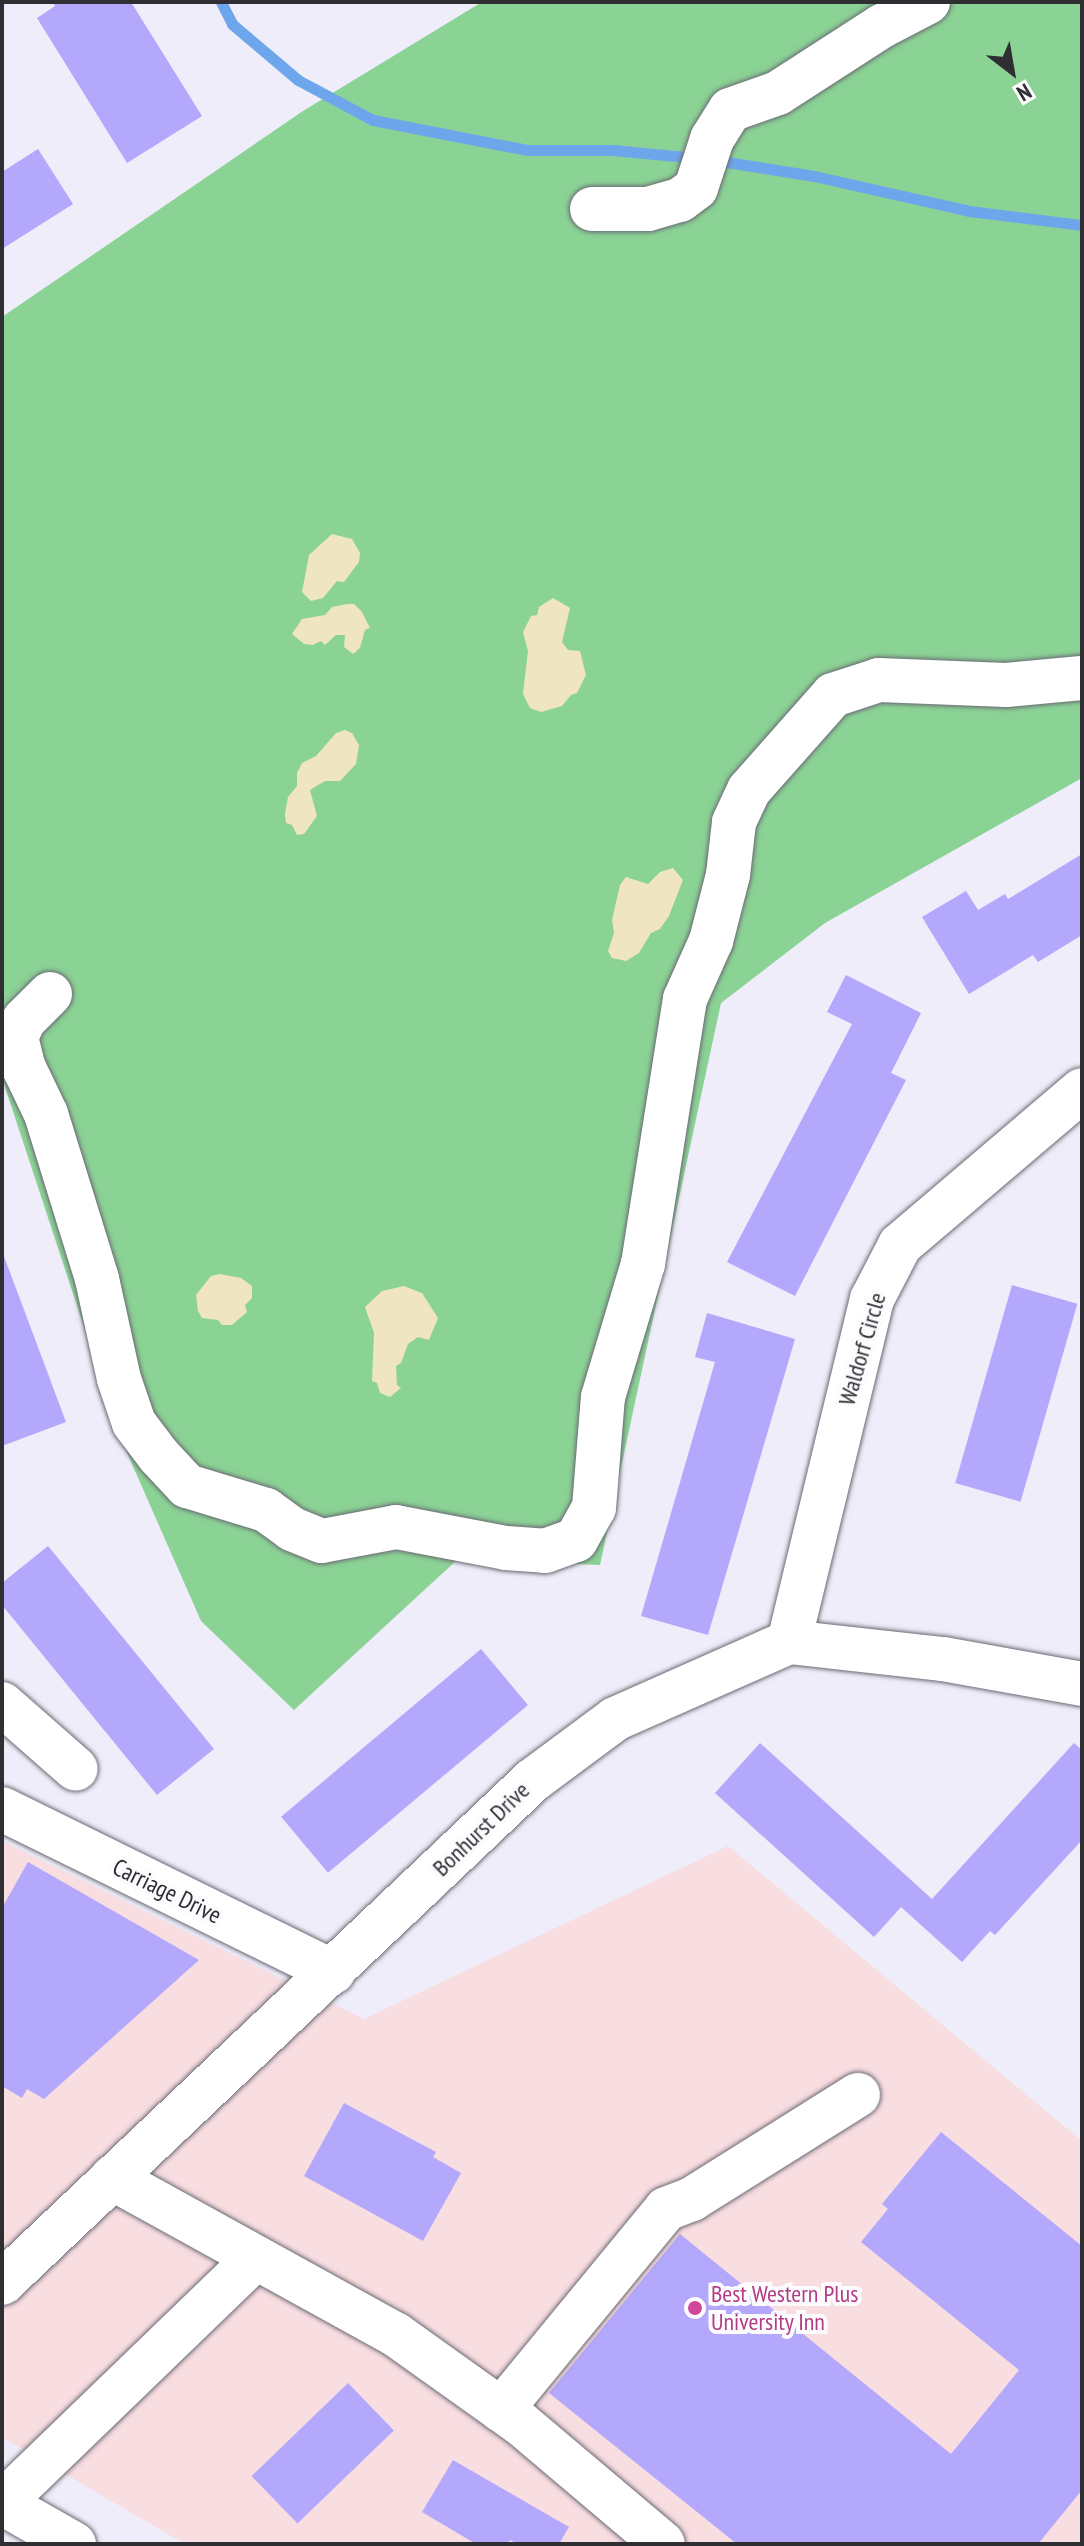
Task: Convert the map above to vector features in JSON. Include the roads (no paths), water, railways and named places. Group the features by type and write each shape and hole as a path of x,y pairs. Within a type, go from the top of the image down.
{"street":[{"path":"592,209 648,209 680,200 696,188 706,159 730,110 778,93 882,26 928,2"},
{"path":"50,994 24,1020 16,1037 24,1068 46,1114 97,1279 134,1423 159,1456 187,1486 266,1510 292,1529 322,1541 396,1527 506,1548 545,1551 576,1540 594,1508 603,1397 643,1264 685,999 711,941 728,875 734,822 749,790 833,695 868,683 937,679 1006,685 1082,678"},
{"name":"Waldorf Circle","path":"789,1642 872,1299 900,1245 1082,1090"},
{"path":"789,1642 943,1659 1082,1684"},
{"name":"Bonhurst Drive","path":"2,2283 533,1780 615,1719 789,1642"},
{"path":"2,1704 76,1769"},
{"name":"Carriage Drive","path":"2,1809 333,1972"},
{"path":"501,2410 666,2209 692,2199 858,2095"},
{"path":"112,2178 395,2334 501,2410 663,2544"},
{"path":"74,2544 2,2503 256,2258"}],"waterway":[{"path":"221,2 232,24 298,80 373,120 527,150 612,150 697,158"},
{"path":"714,160 814,176 969,211 1082,225"}],"place":[{"name":"Best Western Plus University Inn","path":"695,2308"}]}
